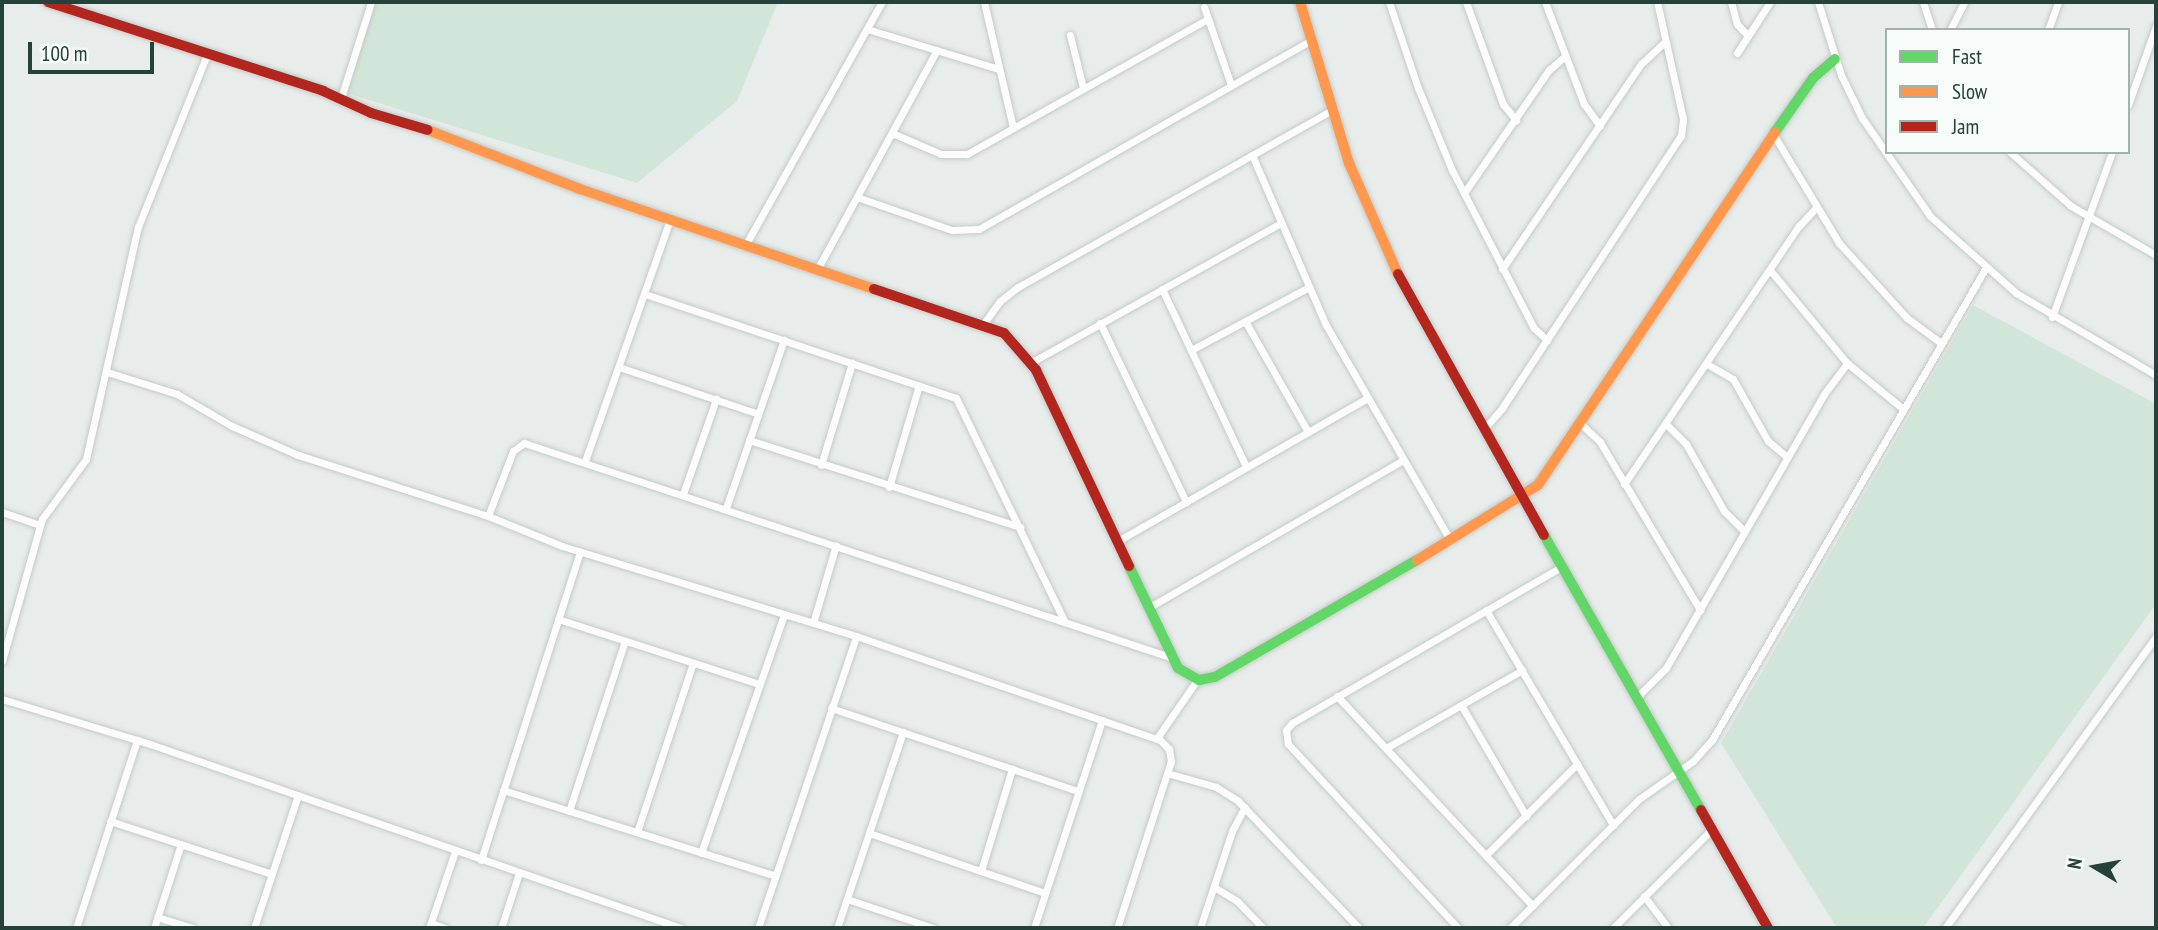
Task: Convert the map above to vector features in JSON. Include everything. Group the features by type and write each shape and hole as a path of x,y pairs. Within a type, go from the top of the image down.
{"street":[{"path":"48,2 208,52 341,98 670,219 984,323 1012,339 1032,362 1173,658 1181,672 1197,680 1215,677 1522,498 1548,473 1711,224 1818,72 1835,59"},
{"path":"341,98 371,2"},
{"path":"746,244 882,2"},
{"path":"984,2 1013,128"},
{"path":"1300,2 1330,111 1390,260 1561,567 1768,928"},
{"path":"1389,2 1418,88 1464,193 1534,328 1547,340"},
{"path":"1466,2 1503,104 1516,120"},
{"path":"1545,2 1564,57 1587,110 1600,126"},
{"path":"1483,429 1547,340 1681,136 1683,118 1657,2"},
{"path":"1731,2 1737,24 1748,36"},
{"path":"1737,53 1770,2"},
{"path":"1818,2 1835,59 1862,118 1900,179 1947,234 1985,269 2052,317 2156,375"},
{"path":"1923,2 1932,28"},
{"path":"1951,28 1964,2"},
{"path":"2049,28 2058,2"},
{"path":"1204,7 1231,85"},
{"path":"892,134 953,156 974,151 1208,19"},
{"path":"2130,99 2156,26"},
{"path":"867,29 999,69"},
{"path":"1070,35 1083,88"},
{"path":"857,197 952,230 974,231 1310,41"},
{"path":"1502,269 1641,64 1665,42"},
{"path":"818,268 937,50"},
{"path":"2,661 40,525 60,489 84,463 107,372 138,227 208,52"},
{"path":"1464,193 1549,70 1564,57"},
{"path":"984,323 1000,301 1018,287 1330,111"},
{"path":"1775,136 1839,243 1896,308 1941,343"},
{"path":"2012,154 2088,218 2156,255"},
{"path":"2052,317 2111,154"},
{"path":"1252,155 1308,288 1367,398 1450,540"},
{"path":"1624,484 1667,425 1770,270 1817,207"},
{"path":"585,461 670,219"},
{"path":"1032,362 1281,223"},
{"path":"1510,928 1648,790 1700,754 1718,733 1902,408 1985,269"},
{"path":"1770,270 1847,363 1902,408"},
{"path":"1191,350 1308,288"},
{"path":"1163,289 1246,467"},
{"path":"645,293 956,398 963,407 1065,622"},
{"path":"1245,321 1308,432"},
{"path":"1100,323 1186,502"},
{"path":"726,508 756,413 784,340"},
{"path":"821,465 852,363"},
{"path":"1636,698 1666,668 1787,457 1847,363"},
{"path":"1707,364 1733,379 1768,441 1787,457"},
{"path":"619,368 756,413"},
{"path":"107,372 177,394 232,426 290,451 488,516 580,552 856,636 1157,738 1170,753 1167,773 1117,928"},
{"path":"889,487 919,385"},
{"path":"1116,542 1367,398"},
{"path":"683,494 716,400"},
{"path":"1581,424 1596,437 1700,610"},
{"path":"1667,425 1686,443 1724,511 1744,531"},
{"path":"749,440 1020,527"},
{"path":"488,516 507,463 520,443 585,461 1173,658"},
{"path":"1148,608 1403,460"},
{"path":"2,512 40,525"},
{"path":"813,623 836,545"},
{"path":"481,860 580,552"},
{"path":"1458,928 1287,741 1290,724 1561,567"},
{"path":"1486,610 1613,825"},
{"path":"701,853 784,614"},
{"path":"558,619 759,684"},
{"path":"758,928 856,636"},
{"path":"1945,928 2156,637"},
{"path":"569,811 625,641"},
{"path":"637,832 693,663"},
{"path":"1386,748 1522,670"},
{"path":"1157,738 1197,680"},
{"path":"1337,696 1533,906"},
{"path":"2,699 137,740 678,928"},
{"path":"1461,705 1526,816"},
{"path":"831,708 1078,792"},
{"path":"1034,928 1102,720"},
{"path":"837,928 903,732"},
{"path":"76,928 137,740"},
{"path":"1486,855 1577,764"},
{"path":"981,871 1012,769"},
{"path":"1167,773 1216,787 1245,807 1359,928"},
{"path":"503,790 775,876"},
{"path":"254,928 298,795"},
{"path":"1200,928 1245,807"},
{"path":"110,821 272,874"},
{"path":"1613,928 1711,830"},
{"path":"869,833 1045,893"},
{"path":"154,928 181,844"},
{"path":"445,928 430,926 455,851"},
{"path":"501,928 519,873"},
{"path":"1214,887 1237,901 1263,928"},
{"path":"1644,896 1668,928"},
{"path":"847,899 933,928"},
{"path":"157,917 192,928"}],"green space":[{"path":"374,2 778,2 737,101 637,183 343,92"},
{"path":"1973,305 2156,404 2156,604 1923,928 1837,928 1721,743"}],"traffic: fast":[{"path":"1775,132 1813,78 1835,59"},
{"path":"1544,535 1701,810"},
{"path":"1129,566 1178,668 1199,680 1215,677 1417,560"}],"traffic: slow":[{"path":"1300,2 1349,163 1398,274"},
{"path":"428,130 580,189 874,289"},
{"path":"1417,560 1538,485 1775,132"}],"traffic: jam":[{"path":"48,2 323,91 371,113 428,130"},
{"path":"1398,274 1544,535"},
{"path":"874,289 1004,333 1036,370 1129,566"},
{"path":"1701,810 1768,928"}]}
